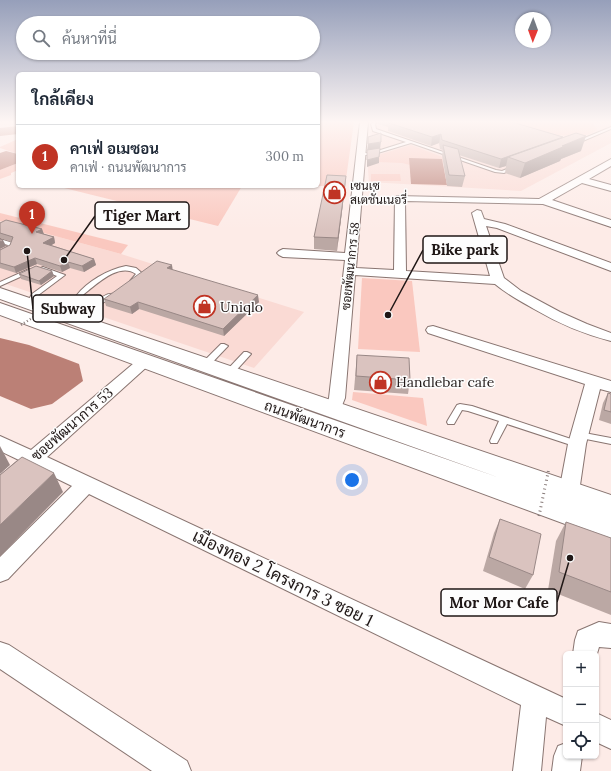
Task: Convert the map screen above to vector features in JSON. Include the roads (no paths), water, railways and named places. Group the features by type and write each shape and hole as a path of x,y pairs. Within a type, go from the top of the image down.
{"main road":[{"name":"ถนนพัฒนาการ","path":"0,293 71,318 149,353 205,365 229,373 328,417 611,506"},
{"name":"ถนนพัฒนาการ","path":"0,309 149,353 328,417 611,529"}],"street":[{"name":"ซอยพัฒนาการ 58","path":"328,417 337,398 361,158"},
{"path":"400,274 400,198 531,203 544,201 611,163"},
{"path":"582,180 611,188"},
{"path":"473,200 498,280 508,290 568,323 590,332 611,337"},
{"path":"544,201 611,224"},
{"path":"480,221 501,226 611,267"},
{"path":"283,253 351,257"},
{"path":"350,271 498,280"},
{"path":"433,330 611,387"},
{"name":"ซอยพัฒนาการ 53","path":"0,487 149,353"},
{"path":"569,492 578,439 594,381"},
{"name":"เมืองทอง 2 โครงการ 3 ซอย 1","path":"0,443 563,712"},
{"path":"0,572 87,484"},
{"path":"585,651 587,640 592,636 596,634 606,634 611,636"},
{"path":"0,654 177,771"},
{"path":"527,771 535,699"},
{"path":"599,728 611,734"},
{"path":"566,771 568,759"}],"lane":[{"path":"457,158 494,171 504,171 518,165"},
{"path":"0,241 11,244 10,248 0,254"},
{"path":"0,284 38,267 62,274 34,295 30,303"},
{"path":"117,292 100,303 89,303 80,299 79,296 115,270 122,268 138,272 140,274 138,278 128,285"},
{"path":"71,318 89,303"},
{"path":"205,365 224,346"},
{"path":"229,373 247,354"},
{"path":"451,422 457,410 464,407 504,420 578,439 611,441"},
{"path":"494,441 504,420"}],"place":[{"name":"เซนเซ สเตชั่นเนอรี่","path":"334,192"},
{"name":"คาเฟ่ อเมซอน","path":"32,234"},
{"name":"Subway","path":"27,251"},
{"name":"Tiger Mart","path":"64,260"},
{"name":"Uniqlo","path":"204,307"},
{"name":"Bike park","path":"388,315"},
{"name":"Handlebar cafe","path":"381,382"},
{"name":"Mor Mor Cafe","path":"570,558"}]}
